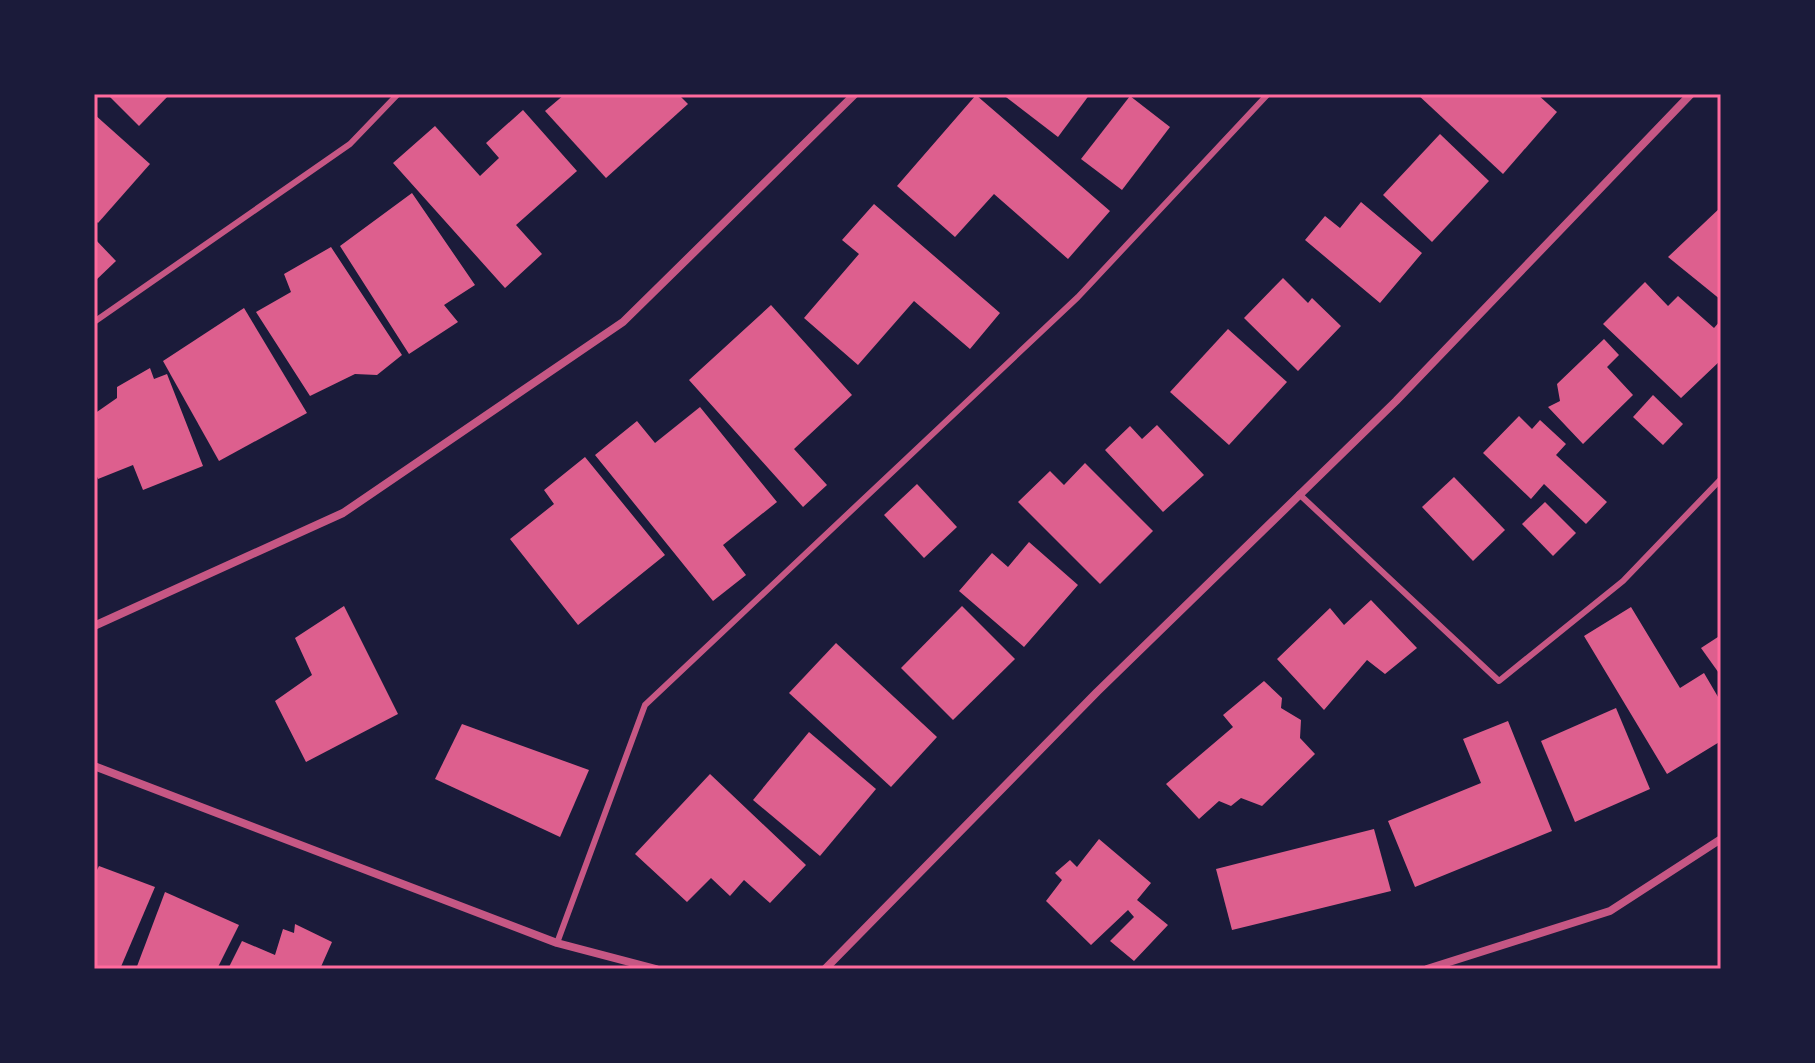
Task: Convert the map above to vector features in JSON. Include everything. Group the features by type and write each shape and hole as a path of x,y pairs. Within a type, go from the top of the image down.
{"street":[{"path":"94,626 343,513 623,322 855,94"},
{"path":"825,969 1097,692 1406,390 1691,94"},
{"path":"94,766 557,943 656,969"},
{"path":"1427,969 1610,911 1721,839"}],"lane":[{"path":"94,322 350,144 398,94"},
{"path":"557,943 645,705 1078,297 1268,94"},
{"path":"1299,494 1499,681 1623,581 1721,479"}],"building":[{"path":"107,94 170,94 139,126"},
{"path":"565,94 678,94 688,104 606,178 545,111"},
{"path":"1002,94 1090,94 1058,137"},
{"path":"1417,94 1537,94 1557,112 1503,174"},
{"path":"976,95 1110,211 1068,259 994,194 955,237 897,186"},
{"path":"1130,96 1170,127 1122,190 1081,159"},
{"path":"523,110 577,171 516,225 542,254 505,288 393,163 435,126 480,176 499,158 486,143"},
{"path":"94,114 150,164 98,223 94,219"},
{"path":"1440,134 1489,181 1432,242 1383,195"},
{"path":"412,193 475,285 444,305 458,322 409,354 340,246"},
{"path":"1361,202 1422,253 1380,303 1305,240 1325,216 1340,228"},
{"path":"874,204 1000,313 970,349 914,301 858,365 804,318 859,254 842,240"},
{"path":"1721,207 1721,300 1668,257"},
{"path":"94,238 116,261 94,282"},
{"path":"331,247 402,355 377,375 355,374 310,396 256,312 291,292 284,274"},
{"path":"1283,278 1308,303 1312,298 1341,326 1298,371 1244,318"},
{"path":"1645,282 1668,306 1678,296 1714,328 1721,320 1721,360 1681,398 1603,324"},
{"path":"771,305 852,395 794,449 827,485 803,507 689,380"},
{"path":"244,308 307,413 219,461 163,361"},
{"path":"1228,329 1287,382 1229,445 1170,392"},
{"path":"1604,339 1619,355 1607,367 1633,395 1583,444 1548,407 1560,401 1557,384"},
{"path":"150,368 154,379 167,374 203,466 143,490 133,465 98,479 94,470 94,414 117,398 117,387"},
{"path":"1653,395 1683,424 1663,445 1633,417"},
{"path":"700,407 777,502 723,545 746,575 713,601 595,455 637,421 655,443"},
{"path":"1519,416 1532,429 1540,420 1566,444 1556,455 1607,502 1586,524 1544,484 1531,499 1483,453"},
{"path":"1157,425 1204,475 1163,512 1105,450 1130,426 1142,439"},
{"path":"585,457 665,555 578,625 510,539 554,504 544,490"},
{"path":"1085,463 1153,531 1100,584 1018,502 1050,471 1064,485"},
{"path":"1454,477 1505,530 1473,561 1422,507"},
{"path":"917,484 957,527 924,558 884,515"},
{"path":"1545,502 1576,533 1553,556 1522,524"},
{"path":"1029,542 1078,585 1024,647 959,591 992,553 1008,567"},
{"path":"1371,600 1417,648 1385,674 1367,660 1324,710 1277,659 1330,608 1344,625"},
{"path":"344,606 398,714 306,762 275,701 312,675 295,638"},
{"path":"962,606 1015,659 953,720 901,668"},
{"path":"1631,607 1680,688 1704,673 1721,702 1721,741 1667,774 1584,636"},
{"path":"1721,635 1721,676 1701,648"},
{"path":"836,643 937,737 891,787 789,693"},
{"path":"1264,681 1282,698 1281,708 1301,720 1300,738 1315,754 1262,806 1241,798 1231,806 1219,801 1199,819 1166,784 1233,727 1223,715"},
{"path":"1616,708 1650,789 1575,822 1541,741"},
{"path":"1508,721 1552,831 1415,887 1388,821 1481,783 1463,739"},
{"path":"462,724 589,770 560,837 435,779"},
{"path":"809,732 876,789 820,856 753,800"},
{"path":"710,774 806,865 770,903 744,880 730,896 711,878 687,902 635,854"},
{"path":"1374,829 1391,891 1232,930 1216,869"},
{"path":"1099,839 1151,883 1137,900 1168,925 1134,961 1110,941 1134,917 1128,910 1091,945 1046,901 1062,880 1055,873 1070,860 1077,867"},
{"path":"99,866 155,887 120,969 94,969 94,876"},
{"path":"165,892 239,925 217,969 136,969"},
{"path":"295,924 332,942 320,969 228,969 242,941 275,955 283,929 294,933"}]}
